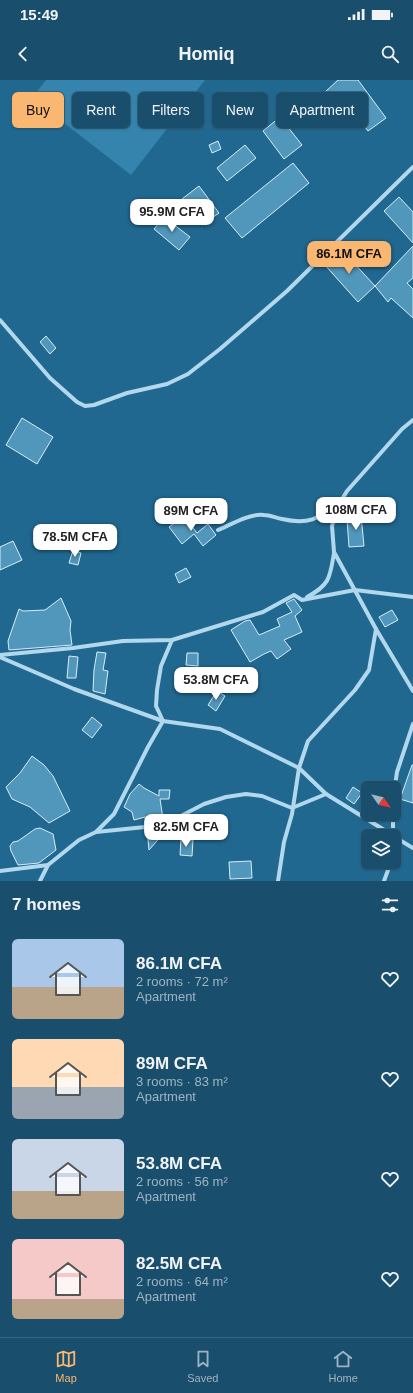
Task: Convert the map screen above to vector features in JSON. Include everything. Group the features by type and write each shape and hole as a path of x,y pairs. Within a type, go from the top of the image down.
{"street":[{"path":"0,320 50,378 77,402 85,406 127,393 166,384 188,374 220,349 287,291 413,167"},
{"path":"302,600 320,590 327,581 334,552 332,526 339,504 347,491 402,429 413,420"},
{"path":"218,530 253,516 264,515 283,520 300,522 319,518 339,504"},
{"path":"334,552 376,629 413,691"},
{"path":"0,656 124,641 172,640 263,612 294,595 302,600 355,590 413,597"},
{"path":"278,881 299,768 308,741 355,690 369,670 376,629"},
{"path":"163,722 156,706 157,690 161,666 172,640"},
{"path":"0,656 74,689 163,722 220,729 299,768 326,794 383,829"},
{"path":"96,832 114,814 144,754 163,722"},
{"path":"396,781 397,772 413,724"},
{"path":"40,881 48,865 59,854 78,840 96,832 155,826 179,817 204,804 226,797 246,794 262,796 292,808 326,794"},
{"path":"401,841 413,848"},
{"path":"0,871 48,865"},
{"path":"384,881 388,869"}],"shaded area":[{"path":"46,80 205,80 196,92 138,92 138,128 168,128 131,175 64,123 64,92 37,92"}],"building":[{"path":"338,80 358,80 367,92 325,92"},
{"path":"368,94 386,118 368,131 366,128 368,128"},
{"path":"276,120 276,128 289,128 302,145 284,159 263,131"},
{"path":"218,141 221,149 212,153 209,145"},
{"path":"245,145 256,158 227,181 217,168"},
{"path":"293,163 309,183 242,238 225,218"},
{"path":"199,186 219,213 202,225 182,199"},
{"path":"399,197 413,212 413,243 384,211"},
{"path":"164,217 190,237 179,250 154,229"},
{"path":"413,246 413,278 407,283 413,289 413,318 391,298 388,302 375,286"},
{"path":"340,248 375,286 358,302 324,264"},
{"path":"46,336 56,348 50,354 40,342"},
{"path":"22,418 53,437 37,464 6,445"},
{"path":"367,498 387,500 385,522 365,520"},
{"path":"360,505 364,546 349,547 347,519 354,519"},
{"path":"184,516 197,533 208,524 216,535 203,546 194,534 182,544 169,527"},
{"path":"13,541 22,560 0,570 0,547"},
{"path":"73,550 81,553 78,565 69,563"},
{"path":"186,568 191,577 179,583 175,574"},
{"path":"61,598 71,621 70,630 72,645 9,650 8,641 19,609 23,611 45,610"},
{"path":"294,599 302,610 295,616 302,632 284,640 291,649 277,659 271,651 250,662 231,630 245,621 250,620 259,635 280,626 277,619 292,612 286,603"},
{"path":"392,610 398,620 385,627 379,617"},
{"path":"97,652 106,653 103,670 108,671 105,694 93,691"},
{"path":"187,653 198,653 198,666 186,665"},
{"path":"69,656 78,657 76,678 67,678"},
{"path":"227,672 234,677 226,688 219,683"},
{"path":"217,691 225,696 216,711 208,705"},
{"path":"92,717 102,725 92,738 82,730"},
{"path":"32,756 44,765 53,776 70,811 49,823 30,807 12,799 6,787 20,773"},
{"path":"413,765 413,803 401,799"},
{"path":"139,784 159,796 159,790 170,790 169,799 160,799 163,819 154,823 146,823 145,817 134,820 132,812 124,807 130,794"},
{"path":"353,787 361,792 354,804 346,798"},
{"path":"164,826 164,833 149,850 147,830"},
{"path":"40,828 53,834 56,850 39,863 18,865 10,846 13,842 18,841 35,829"},
{"path":"181,839 193,840 192,856 180,855"},
{"path":"251,861 252,878 230,879 229,862"}]}
